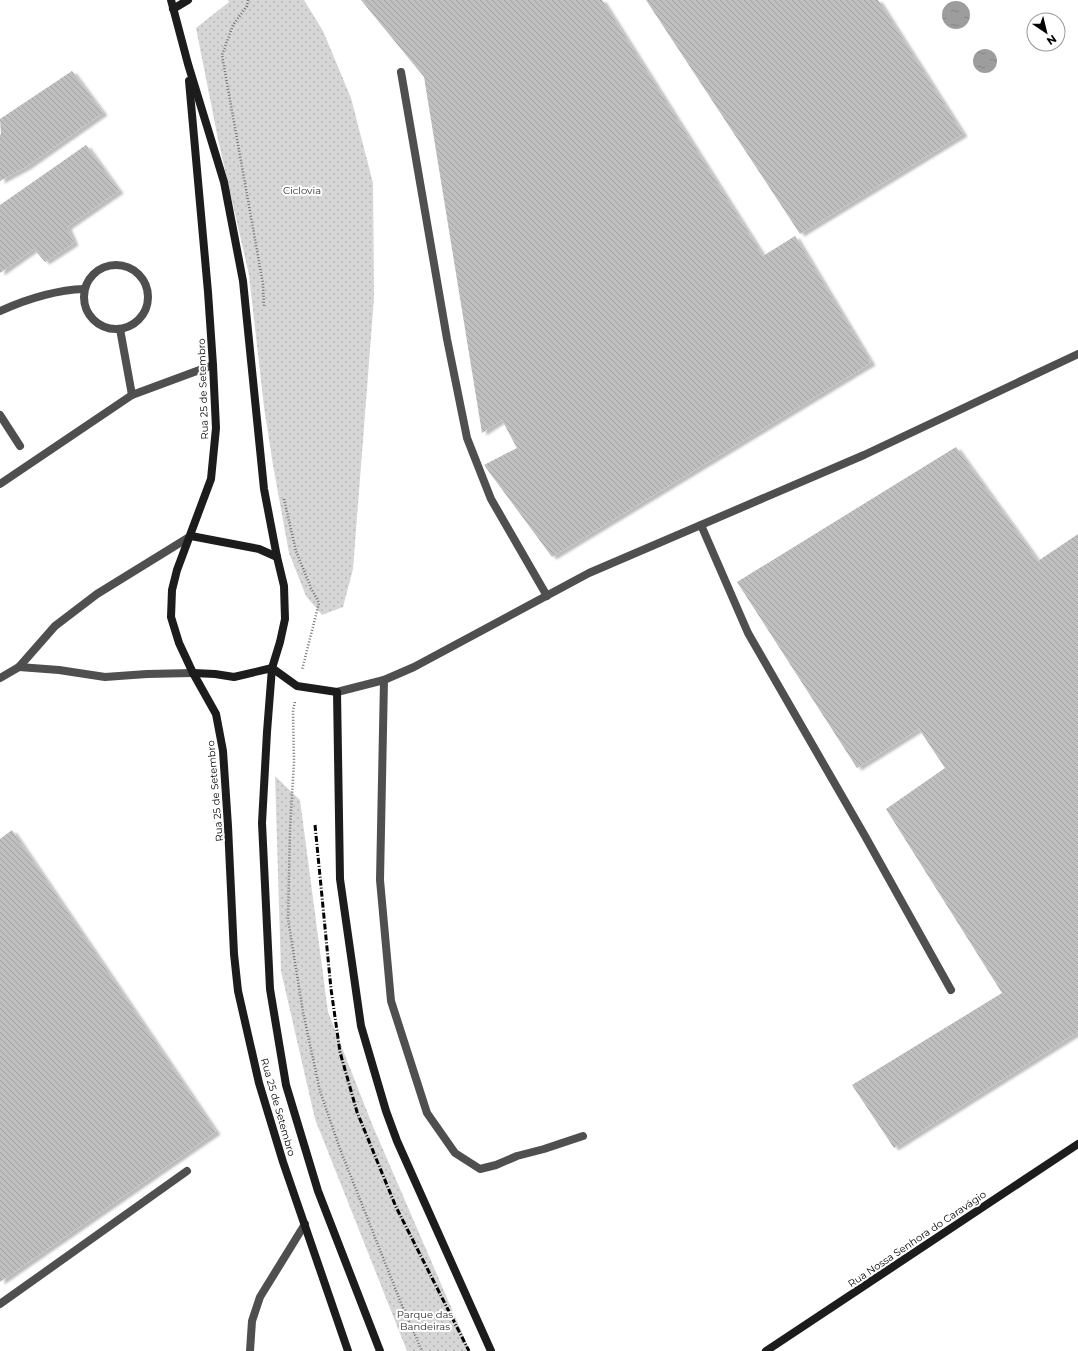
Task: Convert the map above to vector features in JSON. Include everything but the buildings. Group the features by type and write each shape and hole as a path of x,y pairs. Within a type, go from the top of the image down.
{"main road":[{"name":"Rua 25 de Setembro","path":"171,0 188,64 224,182 243,281 264,489 284,586 285,619 272,668 262,823 270,989 286,1085 318,1191 380,1351"},
{"path":"173,9 188,0"},
{"name":"Rua 25 de Setembro","path":"188,64 214,365 216,428 211,479 191,536 177,570 172,590 171,617 179,643 193,673 216,714 223,751 234,954 238,991 259,1083 283,1162 348,1351"},
{"path":"191,536 258,549 277,556"},
{"path":"193,673 234,677 272,668 297,686 337,692 340,879 362,1026 386,1111 397,1141 491,1351"},
{"name":"Rua Nossa Senhora do Caravágio","path":"766,1351 1078,1144"}],"lane":[{"path":"401,72 446,339 467,438 491,498 547,596"},
{"path":"113,264 132,268 146,283 148,303 138,321 120,329 104,328 91,318 84,305 84,289 94,272 113,264"},
{"path":"0,310 23,301 64,290 84,289"},
{"path":"120,329 132,395"},
{"path":"337,692 384,680 414,667 590,573 864,455 1078,354"},
{"path":"0,484 132,395 214,365"},
{"path":"0,414 20,446"},
{"path":"701,525 748,633 865,836 951,990"},
{"path":"0,678 19,667 55,626 98,594 191,536"},
{"path":"19,667 59,670 105,677 193,673"},
{"path":"384,680 380,880 391,1001 427,1113 455,1153 480,1169 583,1136"},
{"path":"0,1304 187,1171"},
{"path":"250,1351 252,1321 260,1297 305,1224"}],"path":[{"path":"294,710 294,762 290,828 288,919 303,1012 320,1090 340,1149 422,1351"}],"green space":[{"name":"Ciclovia","path":"228,0 304,0 323,31 351,98 373,183 374,298 353,569 343,607 322,615 306,596 289,553 264,407 249,275 218,139 196,28 229,2"},
{"name":"Parque das Bandeiras","path":"275,776 300,800 328,1012 372,1124 470,1351 407,1351 315,1119 281,971"}],"water":[{"path":"956,1 962,2 966,5 969,9 969,21 966,25 962,28 956,29 950,28 946,25 943,21 942,15 943,9 946,5 950,2"},
{"path":"980,49 990,49 997,56 997,66 990,73 980,73 973,66 973,56"}],"railway":[{"path":"315,825 331,989 340,1052 357,1112 396,1207 469,1351"}]}
